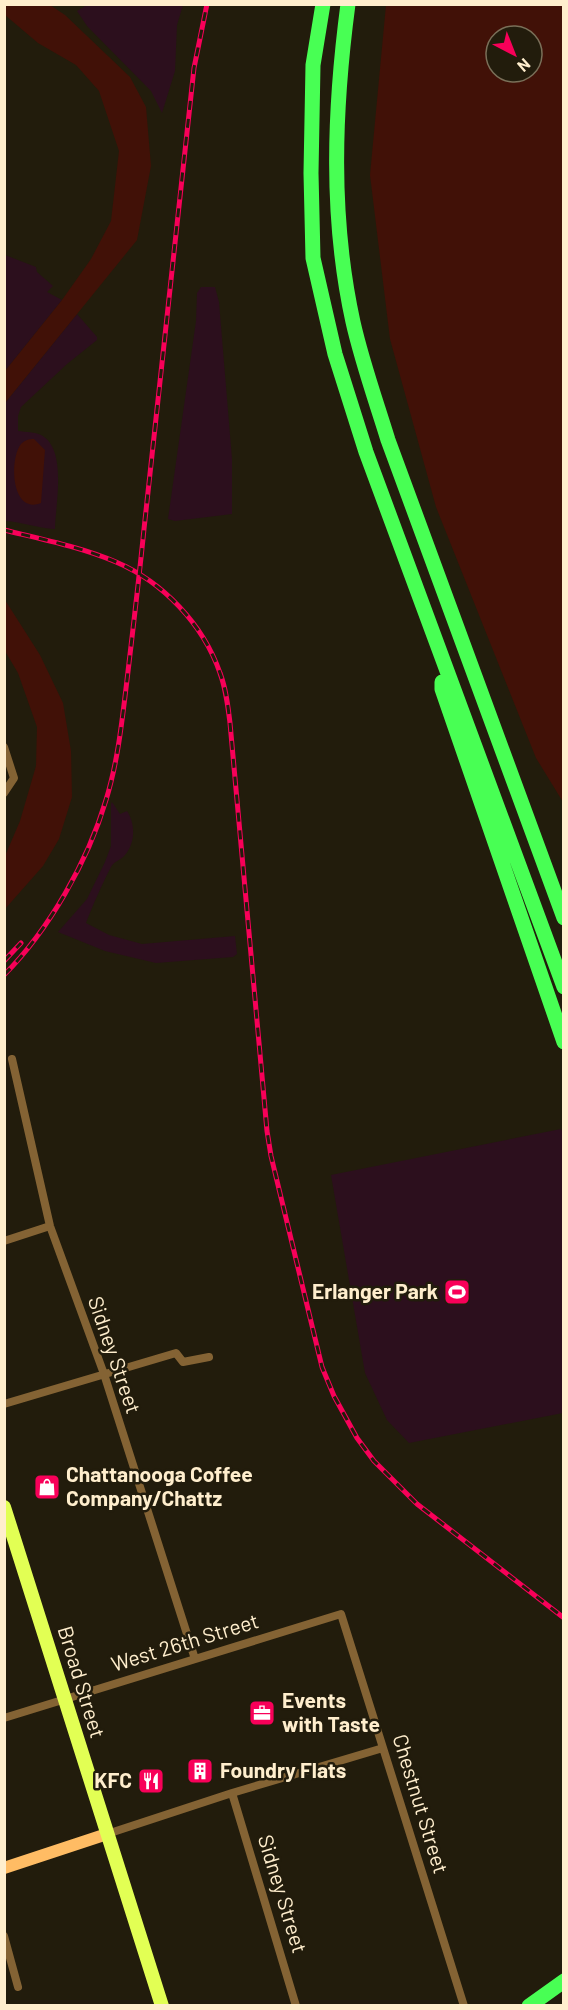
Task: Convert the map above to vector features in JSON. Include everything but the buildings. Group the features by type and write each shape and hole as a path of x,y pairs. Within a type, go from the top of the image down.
{"highway":[{"path":"323,4 313,65 311,173 313,258 335,354 366,452 564,987"},
{"path":"348,4 339,74 336,153 344,271 353,322 365,369 388,440 564,918"},
{"path":"442,658 442,689 564,1042"},
{"path":"529,2006 564,1981"}],"main road":[{"name":"Broad Street","path":"4,1508 162,2006"}],"street":[{"path":"4,747 14,778 4,793"},
{"name":"Sidney Street","path":"12,1059 50,1226 104,1374 195,1659"},
{"path":"4,1241 50,1226"},
{"path":"4,1404 176,1353 183,1362 209,1358"},
{"name":"West 26th Street","path":"4,1718 341,1614"},
{"name":"Chestnut Street","path":"341,1614 464,2006"},
{"path":"4,1868 232,1793 383,1748"},
{"name":"Sidney Street","path":"232,1793 297,2006"},
{"path":"4,1936 18,1987"}],"shaded area":[{"path":"5,4 50,5 65,15 130,77 146,107 151,166 137,240 5,403 5,371 62,300 91,259 111,221 119,151 99,91 76,65 38,43 5,15"},
{"path":"87,5 183,5 177,25 175,71 162,113 151,91 87,26 77,11"},
{"path":"386,5 563,5 563,802 536,758 436,507 390,339 370,175"},
{"path":"5,255 36,267 37,272 53,286 47,292 62,300 5,371"},
{"path":"201,287 215,287 219,302 232,459 232,514 175,521 168,519 196,321 197,293"},
{"path":"77,314 97,337 97,340 67,364 21,407 18,416 18,431 41,435 55,452 58,479 55,529 5,521 5,403"},
{"path":"34,439 45,450 41,503 31,505 18,494 14,472 17,451 21,444"},
{"path":"5,600 40,655 63,703 71,751 72,797 59,839 43,866 5,909 5,856 20,821 36,766 37,727 18,673 5,651"},
{"path":"112,802 120,814 127,811 132,821 133,839 129,850 111,867 86,923 109,935 142,944 235,936 237,954 233,957 156,963 105,951 58,932 87,899 105,862 111,846"},
{"name":"Erlanger Park","path":"561,1129 564,1135 563,1413 409,1443 387,1420 365,1373 331,1175"}],"railway":[{"path":"4,975 21,957 51,916 78,870 98,823 114,771 136,604 194,68 207,4"},
{"path":"4,530 89,552 116,562 150,581 165,593 192,622 213,655 228,704 267,1131 322,1367 334,1396 357,1438 374,1461 417,1504 564,1618"},
{"path":"4,961 21,943"}],"place":[{"name":"Erlanger Park","path":"457,1292"},
{"name":"Chattanooga Coffee Company/Chattz","path":"47,1487"},
{"name":"Events with Taste","path":"262,1713"},
{"name":"Foundry Flats","path":"200,1771"},
{"name":"KFC","path":"151,1781"}]}
